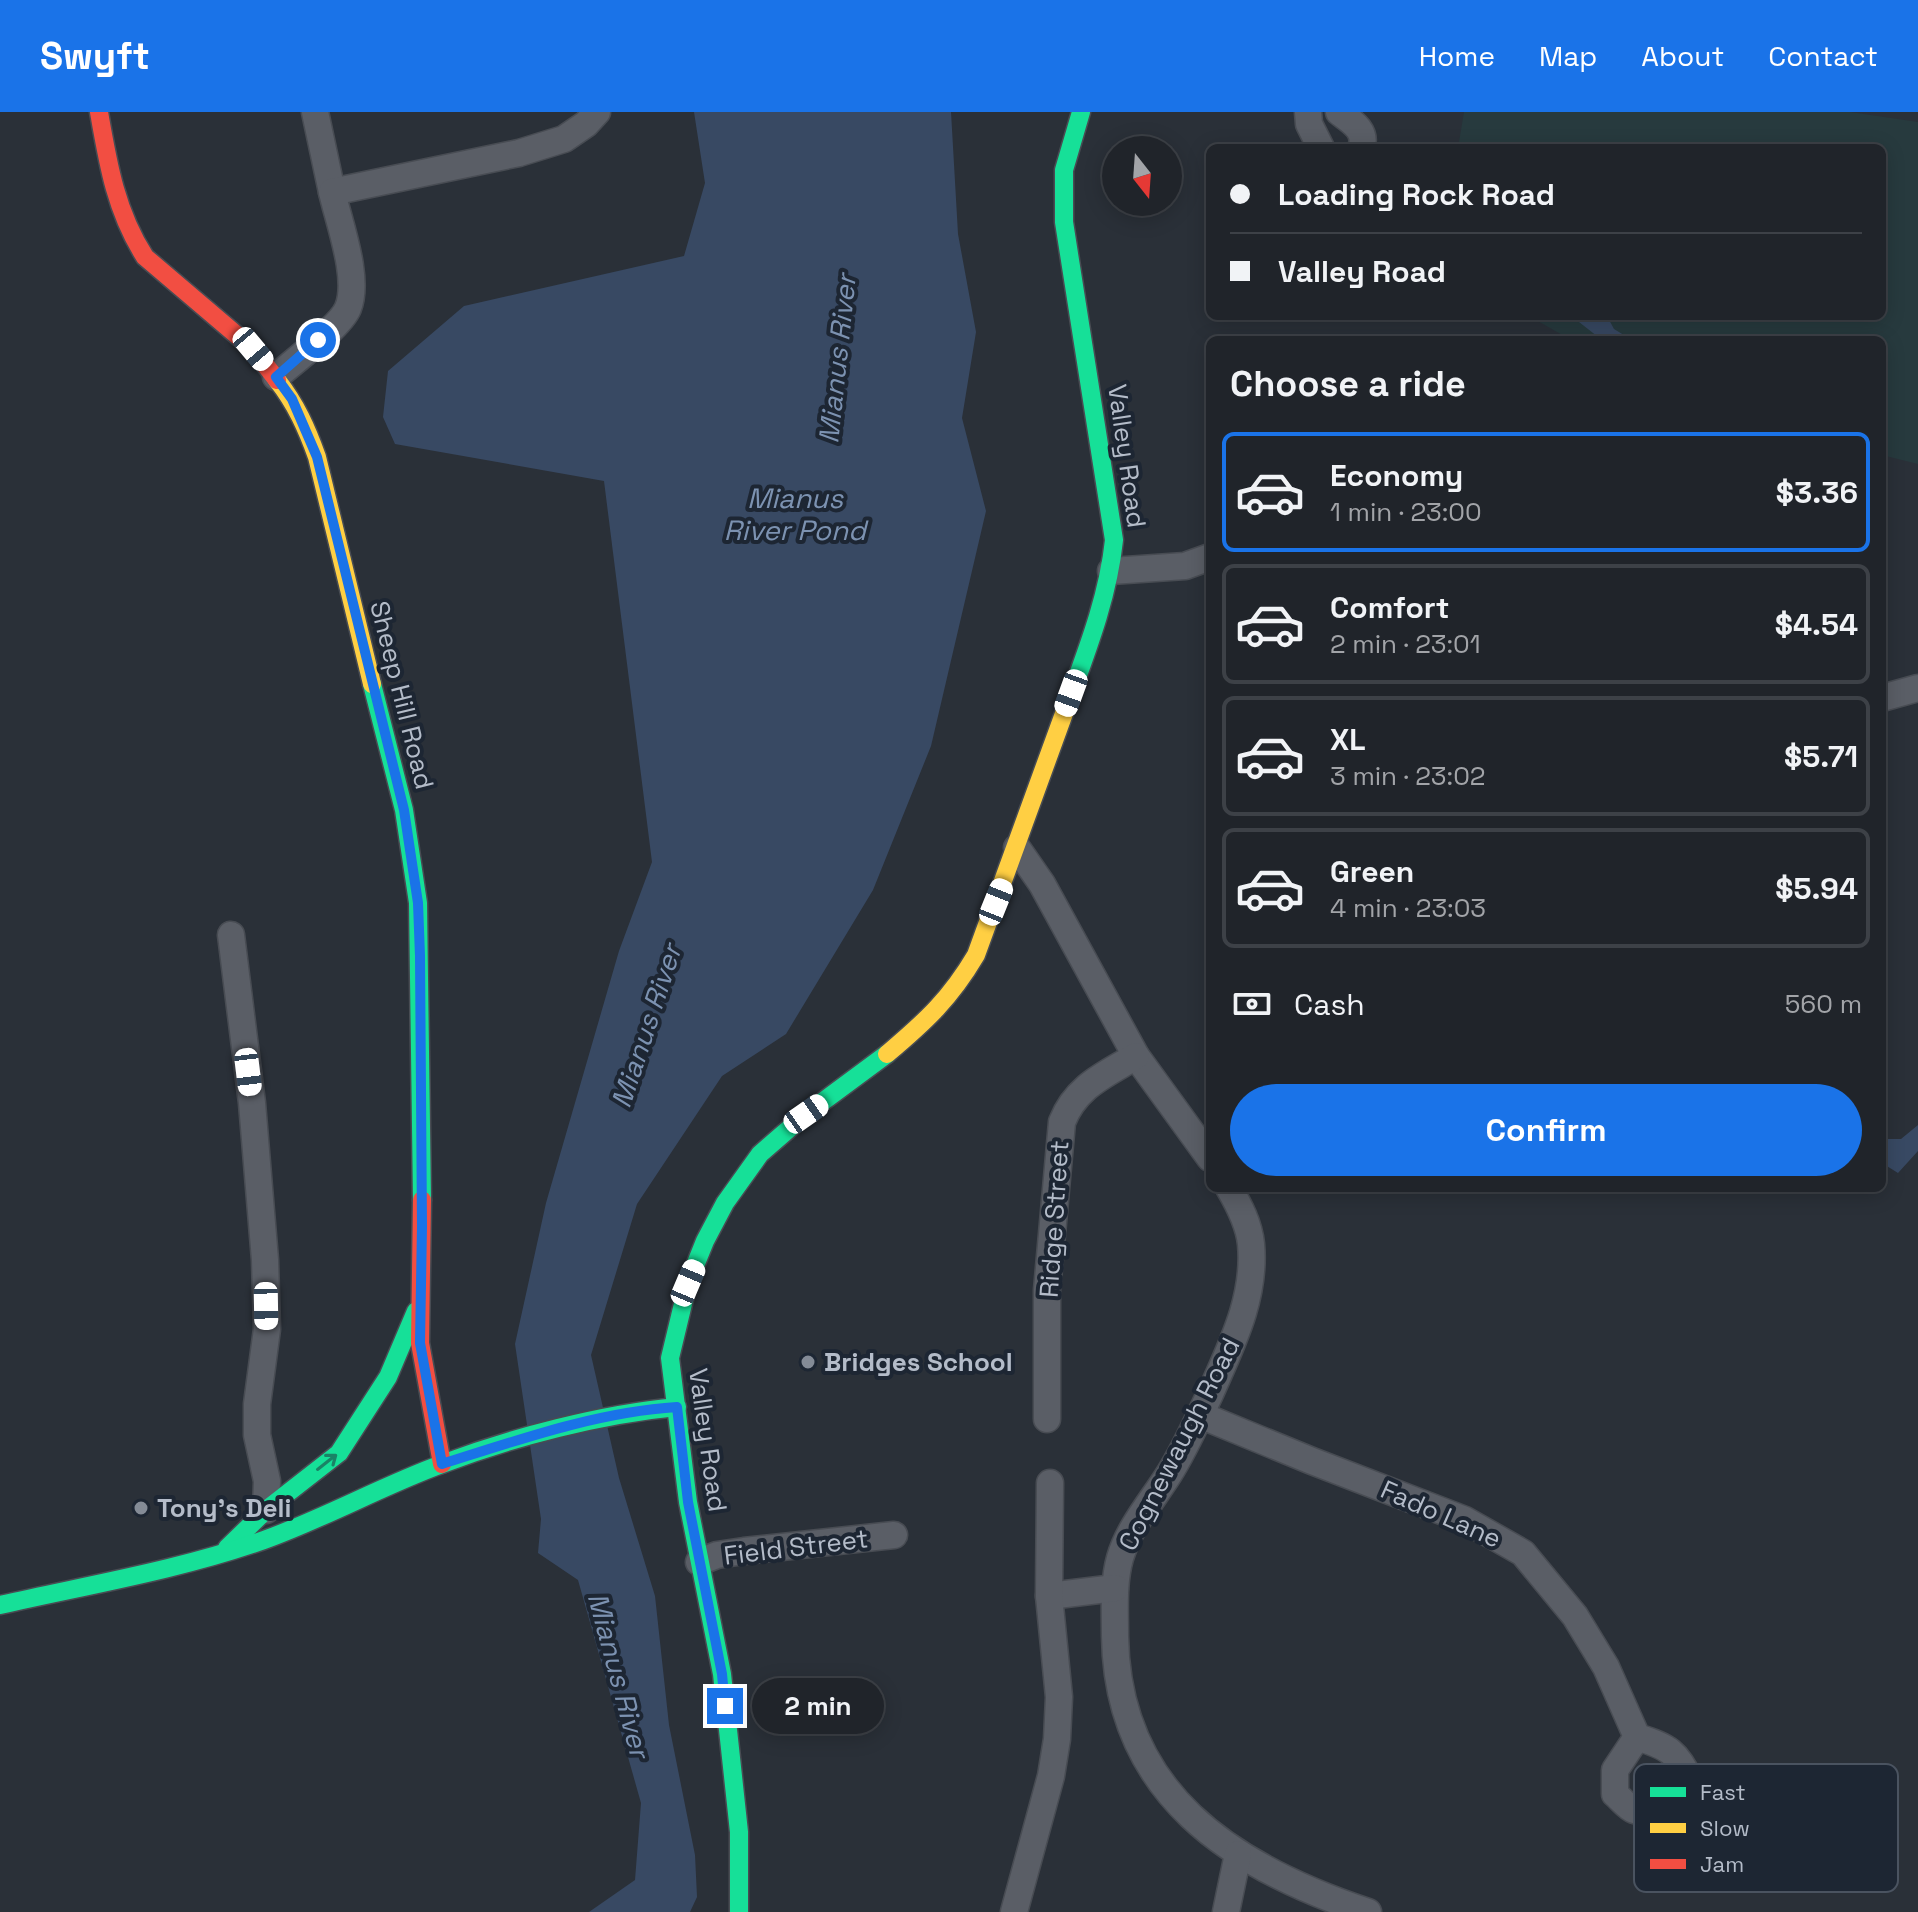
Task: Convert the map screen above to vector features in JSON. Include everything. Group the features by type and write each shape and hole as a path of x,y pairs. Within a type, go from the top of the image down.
{"street":[{"name":"Sheep Hill Road","path":"99,112 114,198 132,239 145,257 253,349 276,377 302,418 317,457 404,810 418,903 420,1343 442,1464"},
{"path":"276,377 338,321 348,309 352,291 351,273 315,112"},
{"path":"332,192 505,156 564,139 597,112"},
{"name":"Valley Road","path":"739,1912 739,1832 722,1674 688,1502 670,1358 688,1283 725,1203 760,1154 806,1114 881,1060 935,1013 976,955 1098,617 1111,571 1114,540 1064,222 1064,170 1081,112"},
{"path":"1308,112 1309,124 1319,144"},
{"path":"1339,112 1360,129 1363,144"},
{"path":"1111,571 1185,566 1206,558"},
{"path":"1886,697 1918,688"},
{"path":"1017,848 1042,884 1136,1056 1206,1152"},
{"path":"231,935 252,1103 265,1260 267,1329 257,1404 257,1435 267,1481 266,1510"},
{"name":"Ridge Street","path":"1047,1419 1047,1290 1062,1122 1069,1104 1083,1089 1136,1056"},
{"name":"Cognewaugh Road","path":"1231,1192 1246,1219 1251,1244 1250,1285 1238,1331 1200,1415 1171,1472 1132,1530 1120,1557 1115,1588 1117,1682 1125,1714 1141,1752 1184,1809 1214,1838 1238,1854 1333,1900 1368,1912"},
{"path":"224,1550 266,1510 339,1453 388,1377 421,1299"},
{"path":"0,1605 191,1561 261,1541 325,1517 442,1464 510,1443 625,1412 677,1407"},
{"name":"Fado Lane","path":"1200,1415 1465,1520 1523,1553 1575,1616 1606,1667 1637,1737"},
{"path":"1014,1912 1051,1776 1057,1739 1059,1697 1049,1596 1050,1483"},
{"name":"Field Street","path":"699,1562 717,1555 744,1551 894,1535"},
{"path":"1049,1596 1115,1588"},
{"path":"1226,1912 1238,1854"}],"green space":[{"path":"1464,112 1850,112 1918,122 1918,464 1886,456 1886,336 1564,336 1536,320 1886,320 1886,144 1459,144"}],"water":[{"name":"Mianus River Pond","path":"694,112 951,112 958,234 976,332 962,418 986,511 931,746 873,890 786,1034 722,1076 637,1204 591,1355 619,1478 655,1596 669,1725 695,1855 697,1897 690,1912 589,1912 635,1880 641,1803 578,1580 538,1553 541,1519 515,1344 546,1203 619,951 652,862 604,481 395,444 383,417 388,371 464,306 684,256 705,183"},
{"path":"1568,320 1609,320 1614,329 1625,336 1597,336 1579,322"},
{"path":"1918,1125 1918,1151 1898,1173 1886,1166 1886,1139 1901,1139"}],"traffic: fast":[{"path":"1066,708 1101,604 1114,540 1064,222 1064,170 1081,112"},
{"path":"372,684 404,810 418,903 422,1200"},
{"path":"739,1912 739,1832 722,1674 688,1502 670,1358 688,1283 725,1203 760,1154 806,1114 887,1054"},
{"path":"227,1548 266,1510 339,1453 388,1377 416,1311"},
{"path":"0,1605 232,1551 287,1531 442,1464 528,1436 588,1421 677,1407"}],"traffic: slow":[{"path":"277,380 300,417 317,457 372,684"},
{"path":"887,1054 936,1009 976,955 1066,708"}],"traffic: jam":[{"path":"99,112 120,205 145,257 253,349 277,380"},
{"path":"422,1200 420,1343 442,1464"}],"place":[{"name":"Bridges School","path":"808,1362"},
{"name":"Tony's Deli","path":"141,1508"}],"route":[{"path":"318,340 276,377 307,428 317,457 404,810 418,903 420,956 420,1343 442,1464 625,1412 677,1407 688,1502 722,1674 725,1706"}],"water label":[{"name":"Mianus River","path":"837,359"},
{"name":"Mianus River","path":"646,1026"},
{"name":"Mianus River","path":"619,1675"}]}
